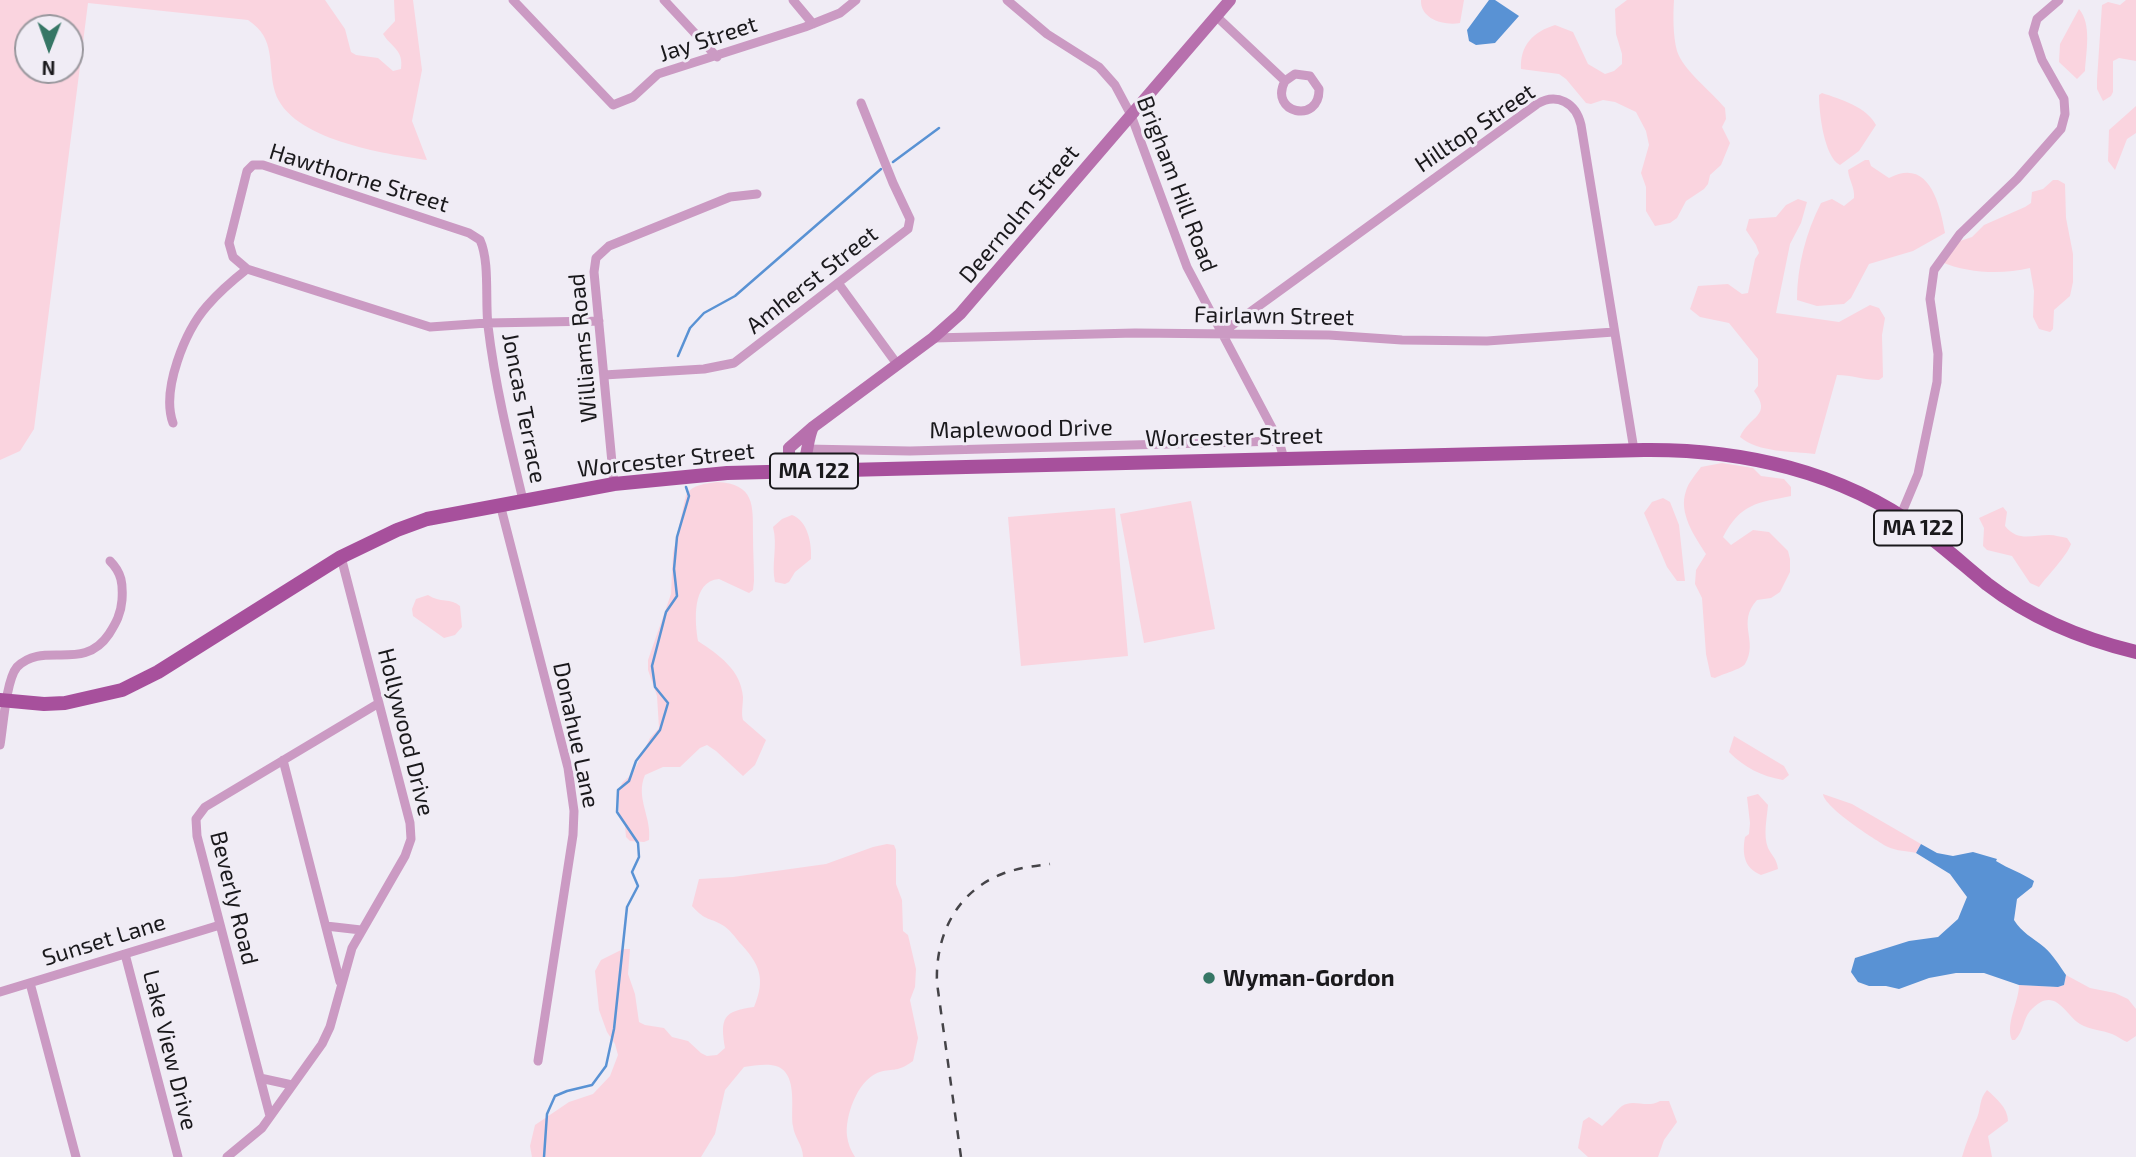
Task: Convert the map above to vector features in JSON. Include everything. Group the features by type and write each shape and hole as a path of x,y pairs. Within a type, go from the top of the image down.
{"main road":[{"name":"Worcester Street","path":"4,701 65,703 122,690 158,672 341,557 419,522 500,504 614,484 696,475 1679,450 1741,457 1794,469 1841,486 1900,517"},
{"name":"MA 122","path":"1900,517 1920,529 1987,584 2025,610 2087,639 2136,652"}],"street":[{"name":"Jay Street","path":"513,0 614,105 633,97 658,74 813,24 839,13 856,0"},
{"path":"664,0 717,57"},
{"path":"793,0 813,24"},
{"name":"Brigham Hill Road","path":"1007,0 1048,34 1104,71 1115,85 1131,115 1181,254 1220,334 1279,441 1284,459"},
{"name":"Deernolm Street","path":"798,472 789,463 789,448 813,427 933,338 972,302 1230,0"},
{"path":"1900,517 1918,474 1937,382 1938,354 1930,299 1932,277 1938,261 1951,245 2017,179 2061,129 2065,114 2064,99 2042,60 2033,33 2038,19 2059,0"},
{"path":"1216,16 1285,81"},
{"path":"1299,74 1313,79 1319,93 1315,104 1305,111 1289,108 1281,93 1285,81 1299,74"},
{"name":"Hilltop Street","path":"1220,334 1537,104 1550,98 1564,101 1579,119 1634,450"},
{"name":"Amherst Street","path":"604,375 704,369 734,363 908,229 911,225 861,103"},
{"name":"Hawthorne Street","path":"247,269 231,254 229,240 247,171 260,164 477,237 484,252 487,323"},
{"name":"Williams Road","path":"614,484 594,272 596,258 601,251 730,197 757,194"},
{"path":"173,423 169,406 171,387 191,330 197,318 217,294 247,269 415,324 438,327 487,323 599,321"},
{"path":"838,283 897,364"},
{"name":"Joncas Terrace","path":"487,323 497,392 523,500"},
{"name":"Fairlawn Street","path":"933,338 1135,333 1487,341 1614,332"},
{"path":"798,472 805,463 813,427"},
{"name":"Maplewood Drive","path":"806,449 910,451 1279,441"},
{"name":"Donahue Lane","path":"500,504 568,768 574,816 568,872 561,901 538,1061"},
{"name":"Hollywood Drive","path":"227,1157 251,1139 327,1036 349,955 405,856 411,839 410,823 341,557"},
{"path":"0,745 4,701 10,680 17,668 22,663 44,655 83,654 92,651 104,640 118,618 123,588 120,575 110,561"},
{"name":"Beverly Road","path":"270,1116 196,830 198,814 205,807 379,703"},
{"path":"284,760 341,984"},
{"name":"Sunset Lane","path":"0,992 220,925"},
{"path":"326,926 361,930"},
{"name":"Lake View Drive","path":"125,954 178,1157"},
{"path":"30,983 76,1157"},
{"path":"260,1077 292,1085"}],"shaded area":[{"path":"0,0 325,0 345,29 351,52 378,58 393,71 401,69 401,57 383,34 395,21 394,0 413,0 422,70 412,121 427,160 388,154 341,142 299,122 284,108 275,92 267,44 257,27 248,20 88,3 84,35 84,14 14,14 14,84 78,84 34,429 20,451 0,460"},
{"path":"1421,0 1464,0 1460,23 1434,20 1424,12"},
{"path":"1627,0 1674,0 1677,51 1691,73 1725,108 1726,119 1722,127 1730,143 1721,165 1710,175 1704,189 1686,201 1677,218 1670,223 1655,226 1646,211 1646,187 1641,173 1649,145 1646,131 1636,112 1615,102 1603,100 1586,103 1559,74 1521,69 1523,53 1529,41 1540,31 1555,25 1573,32 1588,64 1605,74 1614,71 1622,64 1616,34 1615,9"},
{"path":"2126,0 2136,0 2136,61 2119,58 2113,61 2113,92 2103,101 2097,89 2102,5 2108,2 2120,5"},
{"path":"2079,9 2086,22 2087,38 2085,71 2077,79 2059,62 2060,44"},
{"path":"1822,93 1860,109 1876,125 1859,151 1840,165 1830,153 1823,133 1819,103 1819,95"},
{"path":"2136,106 2136,133 2127,139 2115,170 2108,161 2109,130"},
{"path":"1869,160 1871,166 1889,178 1903,173 1914,174 1923,179 1936,197 1945,233 1913,251 1869,264 1851,298 1844,304 1817,306 1797,300 1803,250 1821,203 1832,199 1844,206 1854,198 1848,170"},
{"path":"2053,180 2065,184 2066,218 2073,254 2073,282 2070,296 2054,310 2053,329 2050,332 2039,329 2033,317 2034,291 2030,268 1985,272 1962,269 1941,262 1954,243 1972,237 1984,225 2025,207 2031,203 2032,192 2043,189"},
{"path":"1798,199 1807,202 1801,223 1790,244 1776,313 1839,322 1870,305 1879,308 1885,318 1882,335 1883,377 1873,380 1837,375 1815,454 1766,449 1740,437 1760,411 1759,399 1754,391 1758,386 1758,359 1729,323 1700,317 1690,309 1698,286 1728,284 1742,294 1748,293 1755,259 1759,253 1746,230 1749,219 1776,217 1786,205"},
{"path":"1722,463 1753,468 1761,476 1784,479 1791,487 1791,496 1759,503 1743,511 1723,537 1731,545 1753,530 1769,532 1788,551 1790,572 1780,592 1771,598 1757,600 1751,608 1748,616 1750,648 1745,664 1715,678 1711,677 1706,654 1702,598 1695,584 1696,570 1706,554 1689,524 1684,499 1688,485 1701,467"},
{"path":"717,482 739,487 745,492 752,506 753,590 749,593 719,579 703,587 696,614 698,641 733,671 741,687 743,720 766,740 755,765 743,776 707,745 680,767 663,767 645,775 642,792 649,840 630,841 626,837 625,826 619,813 619,791 622,783 633,773 650,738 659,728 657,696 648,670 648,660 671,594 673,553 686,495 696,487"},
{"path":"1663,498 1670,502 1679,525 1685,581 1677,581 1667,567 1644,513 1652,502"},
{"path":"1191,501 1215,629 1144,643 1120,514"},
{"path":"2003,507 2007,512 2005,526 2015,534 2025,537 2056,536 2067,538 2071,544 2039,587 2030,583 2012,556 1987,550 1983,546 1984,528 1979,518"},
{"path":"1115,508 1128,656 1021,666 1008,517"},
{"path":"792,515 802,522 805,528 810,540 811,559 785,584 775,582 773,527"},
{"path":"428,595 460,606 462,627 455,635 444,638 413,616 412,609 416,599"},
{"path":"1734,736 1784,766 1789,775 1783,780 1775,778 1760,774 1741,763 1729,752"},
{"path":"1758,794 1768,805 1767,843 1778,869 1761,875 1745,860 1744,849 1750,823 1747,797"},
{"path":"1823,794 1852,804 1921,844 1916,853 1891,848 1872,838 1832,807"},
{"path":"887,844 894,845 896,850 896,884 902,900 903,931 908,935 916,969 915,987 910,1000 918,1038 913,1061 898,1069 877,1073 870,1077 858,1092 850,1110 847,1128 848,1142 855,1157 803,1157 793,1126 790,1081 780,1068 764,1065 744,1067 725,1090 715,1134 701,1157 532,1157 530,1146 535,1125 569,1102 593,1094 610,1076 618,1055 599,1010 595,971 601,960 623,949 630,949 628,974 635,994 639,1022 664,1028 672,1037 688,1041 707,1056 717,1055 725,1048 723,1030 726,1018 736,1011 754,1007 760,980 752,958 730,932 719,923 701,915 692,906 699,879 826,864"},
{"path":"2066,975 2090,988 2115,993 2128,999 2136,1009 2136,1036 2127,1042 2112,1034 2084,1026 2058,1004 2046,1000 2030,1011 2018,1036 2012,1040 2010,1027 2019,985 2058,987 2064,985"},
{"path":"1987,1090 2004,1108 2008,1121 1988,1136 1992,1157 1962,1157 1983,1097"},
{"path":"1669,1101 1677,1122 1664,1140 1658,1157 1588,1157 1578,1148 1583,1121 1589,1117 1602,1126 1627,1104"}],"water":[{"path":"1489,0 1495,0 1519,16 1495,43 1476,45 1469,41 1467,30"},
{"path":"1921,844 1937,853 1953,856 1973,852 1997,859 1996,861 2034,881 2032,887 2017,899 2014,920 2053,957 2066,975 2064,985 2019,985 1984,973 1956,973 1929,978 1899,989 1858,982 1851,972 1855,958 1909,941 1938,937 1958,919 1967,897 1950,874 1916,853"}],"waterway":[{"path":"893,162 939,128"},
{"path":"678,356 690,328 704,313 735,296 881,169"},
{"path":"544,1157 547,1114 555,1096 592,1085 606,1066 614,1029 627,907 638,886 632,872 639,857 638,843 617,812 618,790 629,781 636,761 660,730 668,703 655,687 652,666 666,612 677,596 674,569 677,537 689,496 686,487"}],"railway":[{"path":"961,1157 937,983 940,949 952,918 972,892 1002,874 1050,864"}],"place":[{"name":"Wyman-Gordon","path":"1209,978"}]}
